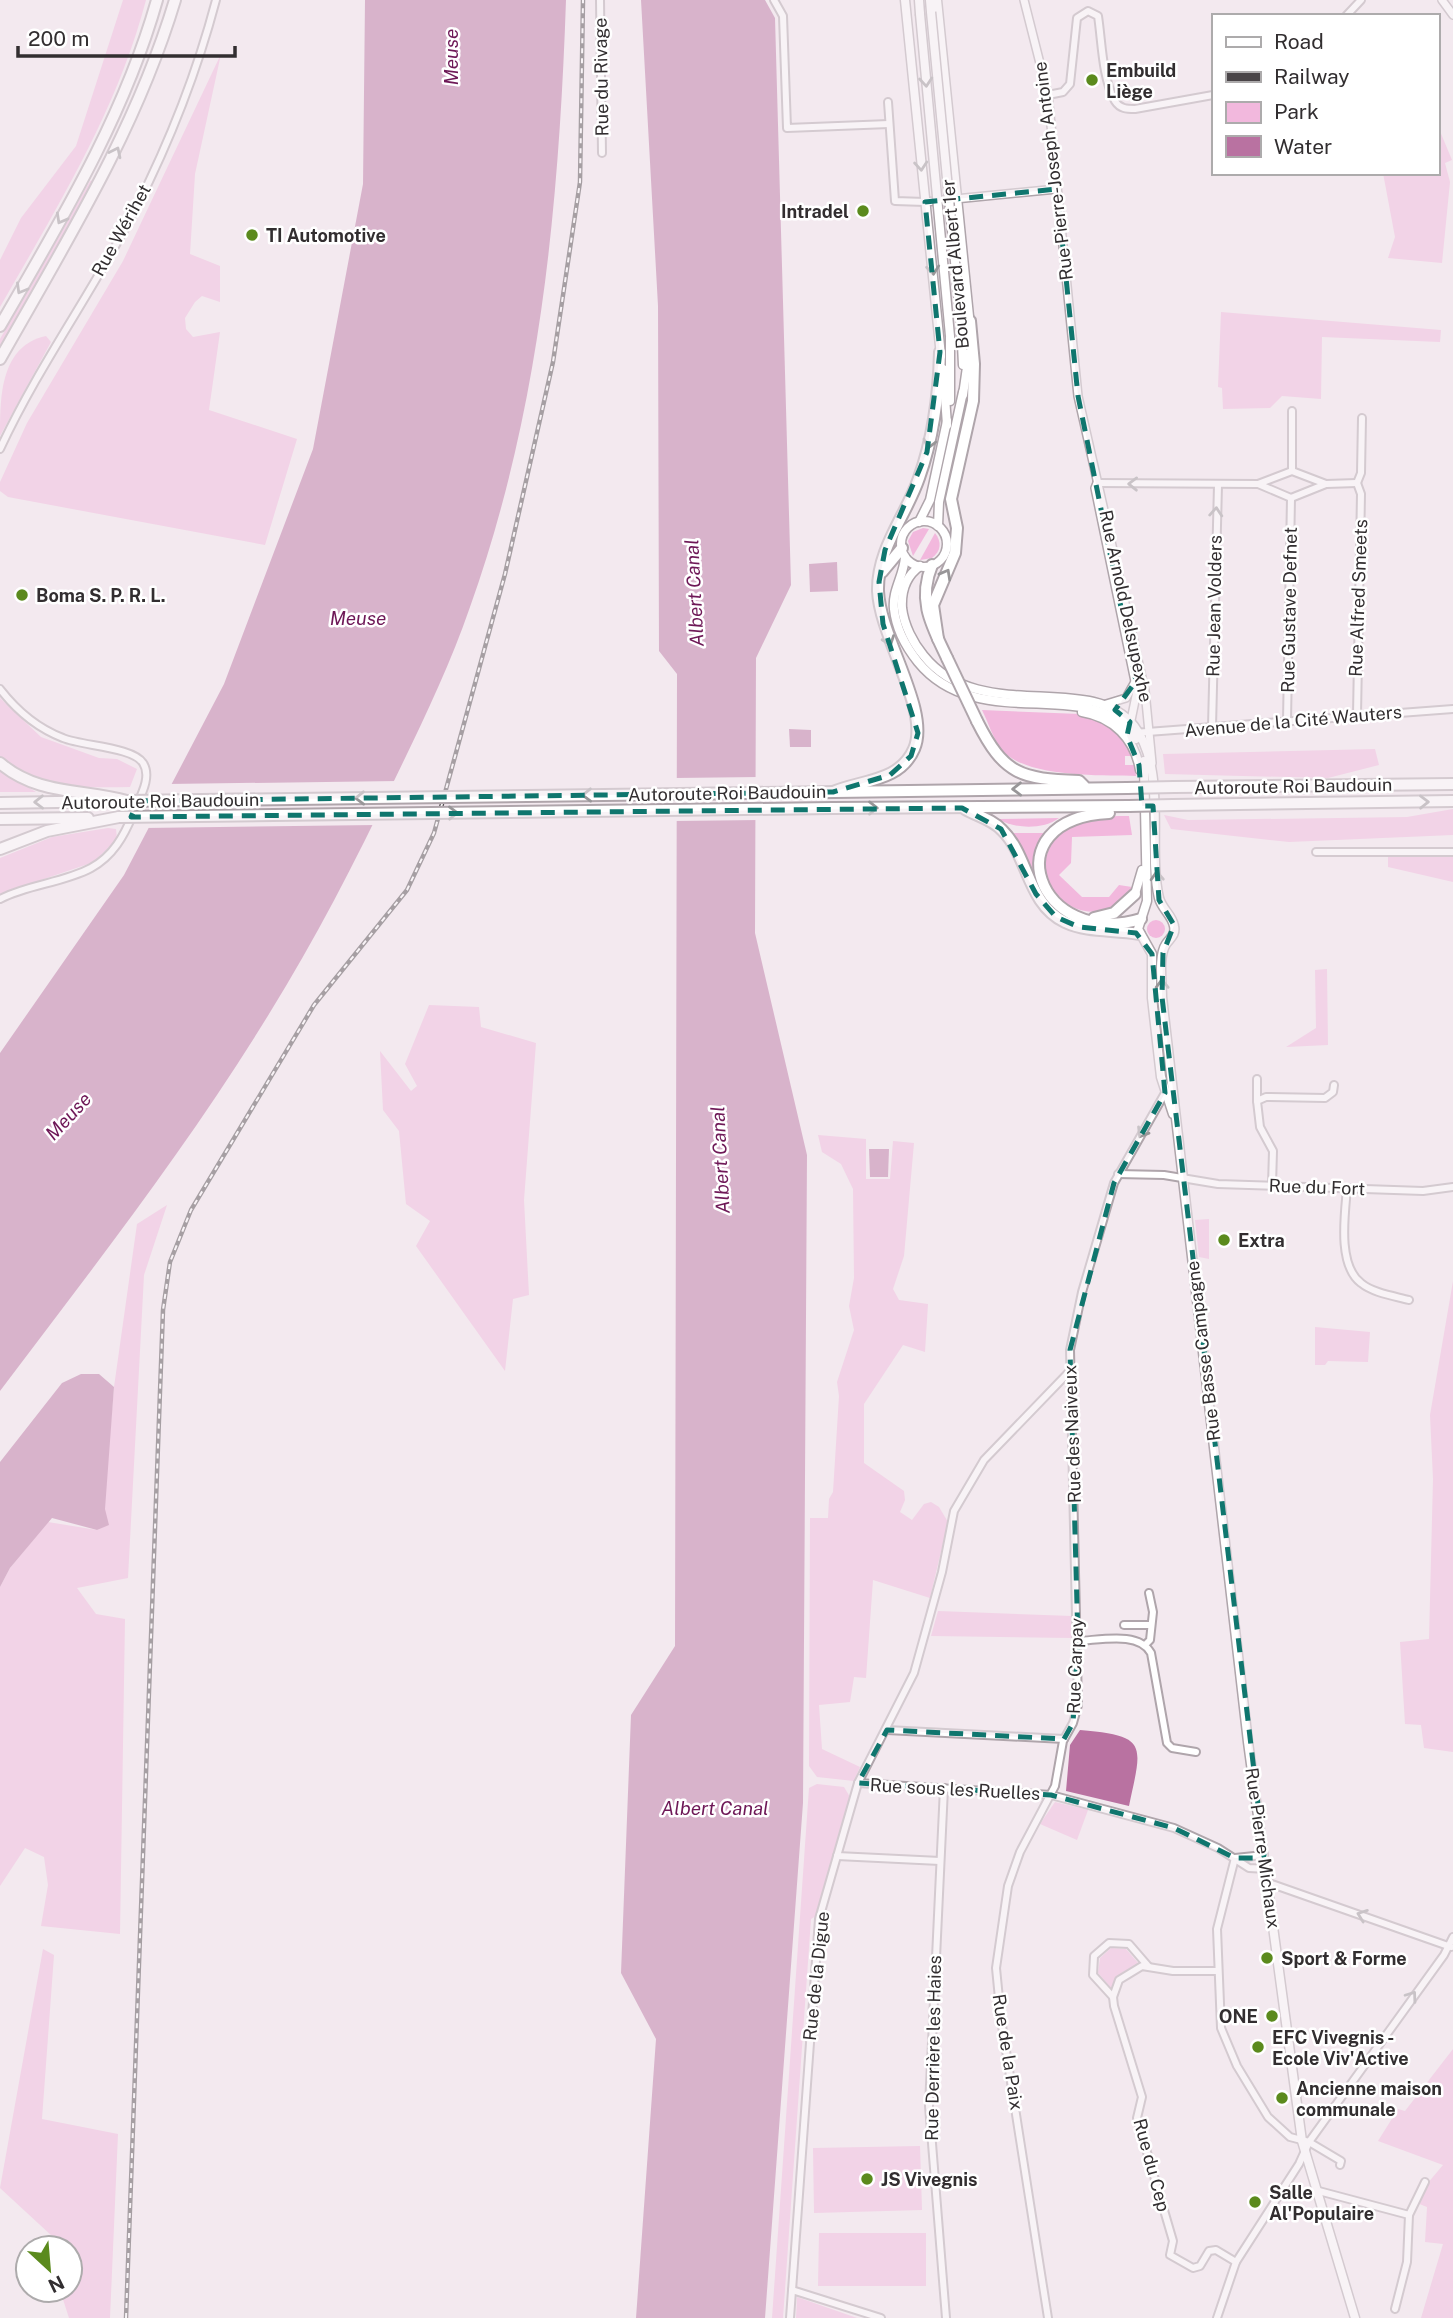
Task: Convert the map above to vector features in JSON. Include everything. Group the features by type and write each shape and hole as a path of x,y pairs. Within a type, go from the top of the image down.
{"highway":[{"path":"0,326 102,141 124,92 157,0"},
{"path":"0,359 118,150 149,76 174,0"},
{"path":"938,639 933,605 956,546 951,499 972,401 974,364 965,322"},
{"path":"0,365 6,348"},
{"path":"833,792 890,775 904,764 917,742 915,708 883,624 878,592 885,550 919,480 932,435 940,352"},
{"path":"880,574 903,553"},
{"path":"932,565 925,604 929,623 999,758 1018,774 1040,780 1079,781 1086,788"},
{"path":"0,763 38,787 97,793 127,801"},
{"name":"Autoroute Roi Baudouin","path":"0,803 1451,784"},
{"name":"Autoroute Roi Baudouin","path":"0,819 1451,801"},
{"path":"1129,806 1112,813 1075,818 1057,828 1043,846 1040,873 1045,890 1063,910 1082,918 1110,923 1142,918"},
{"path":"962,808 1002,828 1012,842 1036,894 1056,917 1079,927 1139,934"},
{"path":"0,849 47,831 119,817"},
{"path":"1082,918 1114,913 1135,894"}],"main road":[{"path":"905,0 947,425"},
{"name":"Boulevard Albert 1er","path":"919,0 950,336 951,380 947,425 930,500 919,522 906,530 894,594 895,613 904,639 922,666 937,680 962,694 985,701 1099,710 1132,729"},
{"name":"Boulevard Albert 1er","path":"930,0 965,322 963,395 939,502 938,526 945,535 946,547 942,558 932,565"},
{"path":"937,0 958,199 965,322"},
{"path":"919,522 938,526"},
{"path":"903,553 920,566 932,565"},
{"path":"920,566 906,582 904,616 920,652 940,673 957,683 985,693 1103,705 1132,729 1145,766 1145,857 1142,877 1135,894"},
{"path":"1034,705 1096,715 1115,726 1130,741 1140,769 1145,857 1147,901 1139,934 1149,945 1165,944"},
{"name":"Rue Basse Campagne","path":"1132,729 1152,773 1158,894 1165,913 1172,920 1174,932 1165,944 1162,997 1230,1583"},
{"path":"1142,918 1154,911 1165,913"},
{"name":"Rue Basse Campagne","path":"1149,945 1154,1012 1165,1093 1175,1120"},
{"name":"Rue Pierre Michaux","path":"1230,1583 1264,1855 1306,2142 1304,2154 1356,2318"}],"street":[{"name":"Rue Wérihet","path":"0,449 64,327 135,210 168,142 193,77 216,0"},
{"name":"Rue du Rivage","path":"600,0 602,153"},
{"path":"774,0 783,16 787,128 889,124"},
{"name":"Rue Pierre-Joseph Antoine","path":"1024,0 1048,94 1068,302"},
{"path":"1348,14 1361,0"},
{"path":"1442,0 1453,15"},
{"path":"1048,94 1063,92 1070,84 1077,18 1088,11 1098,16 1105,64 1115,102 1123,108 1135,109 1212,95"},
{"path":"888,102 895,201 925,202 1057,189"},
{"name":"Rue Arnold Delsupexhe","path":"1068,302 1078,396 1127,604 1150,730"},
{"path":"1292,411 1292,471"},
{"name":"Rue Alfred Smeets","path":"1357,715 1361,494 1357,483 1361,473 1362,418"},
{"path":"1097,483 1258,484 1292,471 1326,484"},
{"name":"Rue Arnold Delsupexhe","path":"1097,483 1094,488 1136,681 1137,695 1132,729"},
{"path":"1258,484 1291,498 1326,484 1357,483"},
{"name":"Rue Jean Volders","path":"1212,727 1218,485"},
{"name":"Rue Gustave Defnet","path":"1287,722 1291,498"},
{"path":"1103,705 1126,698 1136,681"},
{"path":"0,689 20,712 48,731 77,743 134,755 143,763 146,776 126,831 103,860 81,872 0,899"},
{"name":"Avenue de la Cité Wauters","path":"1132,729 1212,727 1453,709"},
{"name":"Rue Basse Campagne","path":"1150,730 1152,773"},
{"path":"1316,852 1453,852"},
{"path":"1257,1079 1260,1127 1273,1151 1272,1185"},
{"path":"1257,1101 1266,1097 1325,1098 1333,1092 1334,1085"},
{"name":"Rue des Naiveux","path":"1076,1576 1070,1350 1082,1292 1118,1174 1165,1093"},
{"path":"1118,1174 1182,1178"},
{"name":"Rue du Fort","path":"1182,1178 1203,1183 1423,1191 1453,1187"},
{"path":"1346,1188 1343,1242 1352,1271 1360,1283 1409,1300"},
{"name":"Rue de la Digue","path":"790,2318 819,1919 858,1783 914,1673 942,1572 954,1511 984,1460 1069,1372"},
{"name":"Rue Carpay","path":"1051,1795 1064,1739 1073,1723 1078,1705 1076,1576"},
{"path":"1146,1644 1150,1640 1149,1625 1153,1612 1149,1593"},
{"path":"1124,1625 1149,1625"},
{"path":"1079,1641 1136,1640 1146,1644 1151,1653 1167,1743 1172,1748 1196,1752"},
{"path":"887,1730 1064,1739"},
{"name":"Rue sous les Ruelles","path":"858,1783 1051,1795 1174,1828 1236,1858 1249,1868 1266,1869"},
{"name":"Rue Derrière les Haies","path":"944,1788 929,2106 946,2318"},
{"name":"Rue de la Paix","path":"1048,2318 1000,2019 996,1968 1009,1886 1020,1852 1051,1795"},
{"path":"1264,1855 1236,1858 1217,1929 1221,2028 1237,2066 1268,2117 1283,2132 1341,2161 1340,2165"},
{"path":"837,1856 940,1861"},
{"path":"1269,1883 1451,1947"},
{"path":"1306,2142 1451,1947 1453,1937"},
{"name":"Rue du Cep","path":"1148,1966 1129,1944 1109,1943 1094,1956 1093,1975 1113,1997 1142,2096 1137,2118 1173,2241 1170,2255 1193,2268 1200,2266 1209,2251 1216,2250 1236,2262"},
{"path":"1113,1997 1115,1987 1124,1974 1148,1966 1173,1971 1217,1971"},
{"path":"1217,2318 1236,2262 1304,2154"},
{"path":"1395,2309 1407,2262 1409,2215 1425,2182"},
{"path":"1315,2190 1409,2215"},
{"path":"792,2290 881,2318"}],"highlighted area":[{"path":"1057,189 1078,396 1136,681 1115,710 1130,722 1127,736 1139,765 1142,806 1153,806 1159,900 1174,925 1163,953 1162,997 1264,1855 1254,1858 1235,1858 1174,1828 1051,1795 858,1783 887,1730 1064,1739 1073,1723 1078,1641 1070,1350 1114,1183 1165,1093 1152,954 1136,933 1079,927 1056,917 1036,894 1001,829 962,808 131,817 138,801 833,792 890,775 911,756 918,733 883,624 879,582 885,550 927,452 940,352 925,202"}],"green space":[{"path":"123,0 146,0 119,81 83,158 0,307 0,260 21,218 76,146"},
{"path":"221,54 195,174 190,254 220,266 220,302 202,296 185,318 186,329 193,337 220,332 209,410 297,439 265,545 8,497 0,491 0,482 27,423 123,261"},
{"path":"1439,129 1452,160 1445,163 1450,182 1442,263 1388,258 1395,237 1383,175 1439,175"},
{"path":"97,179 0,347 0,339 90,181"},
{"path":"1221,312 1441,330 1440,342 1322,337 1321,399 1282,396 1270,408 1223,409 1222,388 1218,387"},
{"path":"46,336 51,342 0,436 2,390 11,362 19,350"},
{"path":"929,529 913,556 908,541 913,532"},
{"path":"935,533 940,543 939,549 932,558 920,560"},
{"path":"0,698 41,737 99,758 117,759 137,769 130,787 61,784 45,781 15,767 0,756"},
{"path":"982,710 1080,714 1097,720 1119,733 1124,740 1131,756 1125,756 1125,765 1135,765 1136,776 1064,773 1027,765 1001,749"},
{"path":"1375,749 1379,765 1328,778 1165,774 1163,754"},
{"path":"0,770 36,792 0,792"},
{"path":"1453,809 1453,835 1289,842 1171,829 1164,815 1188,820 1407,817"},
{"path":"1129,816 1132,835 1072,837 1071,863 1059,875 1082,897 1109,897 1119,885 1132,887 1120,903 1105,910 1088,911 1072,906 1057,896 1048,883 1045,866 1056,837 1064,829 1080,821"},
{"path":"1059,818 1045,825 1028,827 1012,825 998,819"},
{"path":"116,829 117,839 94,862 0,894 0,858 52,837"},
{"path":"1010,833 1046,833 1036,851 1037,884"},
{"path":"1388,856 1453,857 1453,882 1388,867"},
{"path":"1152,920 1160,920 1165,929 1163,936 1152,938 1147,933 1147,925"},
{"path":"1327,969 1328,1045 1286,1047 1316,1028 1315,970"},
{"path":"429,1005 479,1007 481,1027 536,1043 524,1200 529,1295 513,1299 505,1371 416,1246 430,1221 406,1204 399,1131 383,1110 380,1051 411,1091 417,1086 405,1064"},
{"path":"818,1135 866,1139 866,1179 890,1179 893,1141 914,1143 904,1256 893,1289 899,1300 928,1304 925,1352 903,1345 864,1404 864,1463 904,1491 905,1500 900,1512 912,1520 924,1504 931,1502 939,1507 948,1522 930,1598 873,1580 866,1678 854,1677 850,1702 819,1705 822,1749 860,1767 854,1781 817,1777 809,1766 810,1518 828,1518 829,1499 833,1492 839,1396 837,1382 854,1330 849,1306 854,1278 853,1189 841,1164 822,1152"},
{"path":"167,1205 144,1275 128,1578 77,1588 96,1614 125,1619 120,1934 41,1926 48,1885 44,1857 25,1848 0,1886 0,1587 10,1568 48,1522 97,1530 108,1524 103,1512 114,1387 137,1224"},
{"path":"1209,1219 1209,1259 1199,1257 1195,1220"},
{"path":"1453,1281 1453,1752 1424,1748 1421,1725 1405,1724 1400,1642 1429,1639 1433,1479 1430,1415"},
{"path":"1315,1327 1370,1332 1368,1362 1328,1361 1325,1365 1315,1365"},
{"path":"938,1611 1072,1616 1072,1638 931,1636"},
{"path":"817,1784 844,1787 850,1797 816,1916 811,1919 783,2318 772,2318 809,1788"},
{"path":"1055,1802 1088,1810 1077,1840 1040,1824"},
{"path":"1111,1948 1126,1949 1139,1964 1123,1972 1112,1989 1098,1973 1100,1958"},
{"path":"43,1949 54,1955 42,2119 118,2134 110,2318 69,2318 64,2304 84,2304 84,2234 50,2234 0,2188"},
{"path":"1453,2049 1453,2318 1421,2318 1443,2244 1425,2242 1427,2207 1417,2203 1427,2184 1443,2165 1378,2141 1398,2109 1405,2111"},
{"name":"JS Vivegnis","path":"920,2146 922,2210 814,2213 813,2148"},
{"path":"819,2233 926,2233 926,2286 818,2286"},
{"path":"797,2297 857,2318 796,2318"}],"water":[{"name":"Meuse","path":"365,0 566,0 551,231 542,307 514,458 494,533 453,652 379,813 318,929 269,1014 206,1111 139,1206 0,1391 0,1053 124,875 224,684 313,449 363,184"},
{"name":"Albert Canal","path":"641,0 765,0 775,18 791,585 756,658 755,933 807,1155 803,1803 765,2318 636,2318 656,2039 621,1973 631,1715 675,1646 677,674 659,651 658,306"},
{"path":"837,562 838,591 810,592 809,564"},
{"path":"789,729 811,730 811,747 790,747"},
{"path":"869,1149 889,1149 888,1177 870,1177"},
{"path":"81,1374 99,1374 114,1387 105,1509 109,1525 97,1530 52,1518 10,1568 0,1587 0,1462 62,1383"},
{"path":"1080,1730 1119,1736 1129,1740 1135,1747 1137,1769 1129,1806 1066,1791 1070,1745"}],"pier":[{"path":"759,777 759,820 675,821 675,778"},
{"path":"398,781 376,825 144,828 168,784"}],"railway":[{"path":"126,2318 163,1310 170,1262 191,1210 314,1005 407,890 434,833 505,574 553,362 580,182 583,0"}],"place":[{"name":"Embuild Liège","path":"1092,80"},
{"name":"Intradel","path":"863,211"},
{"name":"TI Automotive","path":"252,235"},
{"name":"Boma S. P. R. L.","path":"22,595"},
{"name":"Extra","path":"1224,1240"},
{"name":"Sport & Forme","path":"1267,1958"},
{"name":"ONE","path":"1272,2016"},
{"name":"EFC Vivegnis - Ecole Viv'Active","path":"1258,2047"},
{"name":"Ancienne maison communale","path":"1282,2098"},
{"name":"JS Vivegnis","path":"867,2179"},
{"name":"Salle Al'Populaire","path":"1255,2202"}]}
